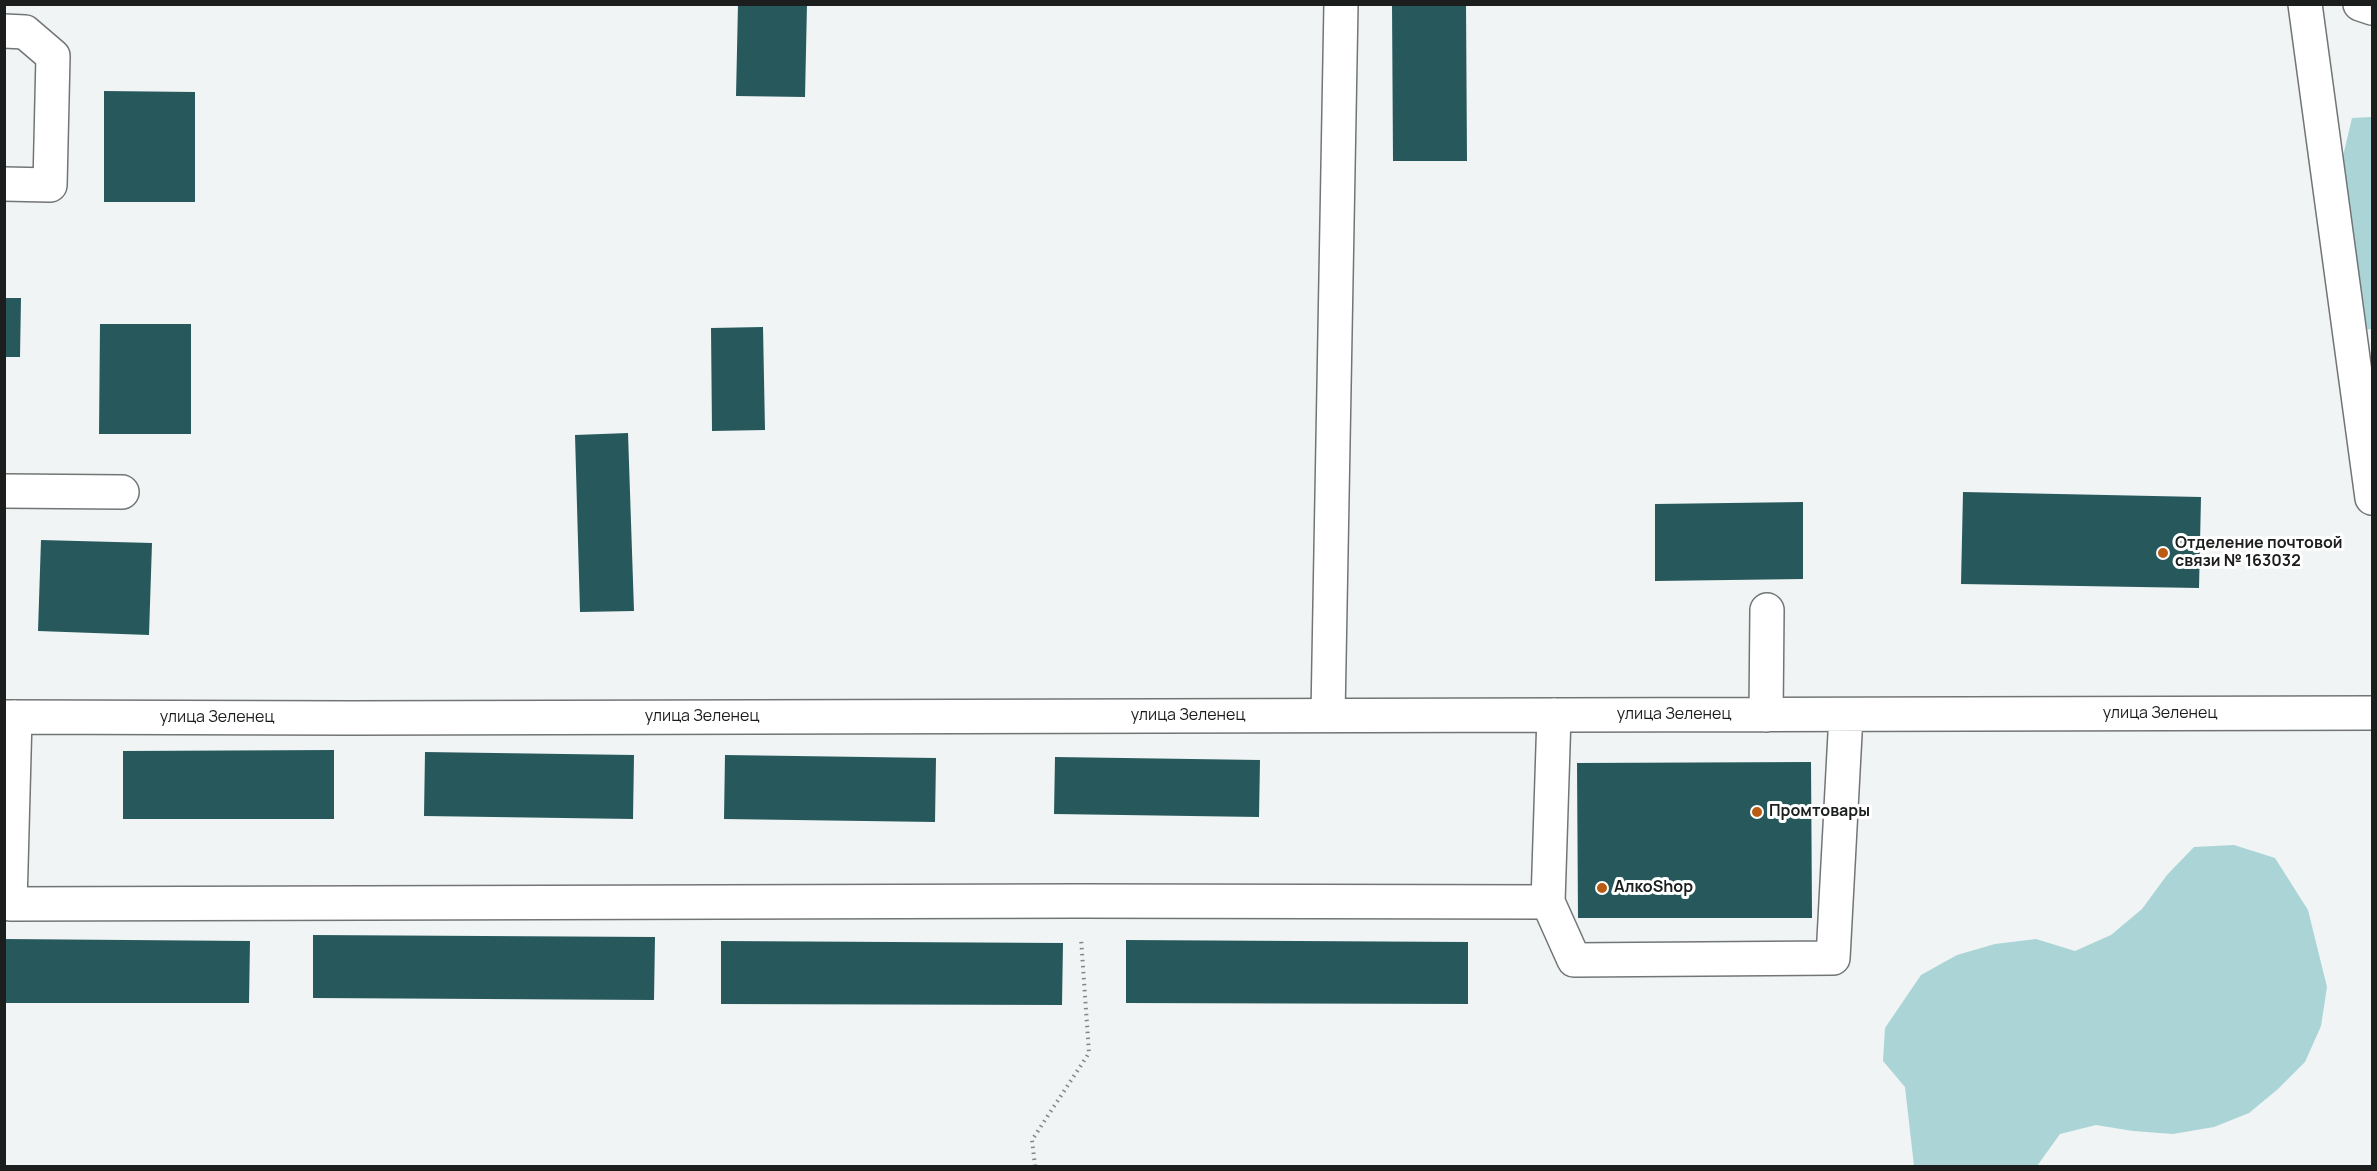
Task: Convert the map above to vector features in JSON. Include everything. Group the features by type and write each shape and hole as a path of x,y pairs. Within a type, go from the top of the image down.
{"street":[{"path":"1328,716 1341,4"},
{"path":"2305,4 2373,498"},
{"path":"2360,4 2373,8"},
{"path":"4,32 25,32 53,57 50,185 4,184"},
{"path":"4,491 122,492"},
{"path":"1766,715 1767,610"},
{"name":"улица Зеленец","path":"10,717 2373,713"},
{"path":"1554,715 1548,902 1574,960 1833,958 1846,715"},
{"path":"10,717 10,904 1548,902"}],"path":[{"path":"1035,1167 1032,1140 1089,1053 1078,901"}],"shaded area":[{"path":"2372,117 2372,329 2361,330 2343,156 2352,118"},
{"path":"2234,845 2275,858 2308,910 2327,987 2321,1026 2305,1062 2249,1113 2214,1127 2173,1134 2096,1125 2060,1134 2037,1166 1914,1166 1905,1087 1883,1061 1885,1028 1921,975 1957,955 1995,944 2036,939 2075,951 2111,935 2142,909 2167,875 2194,847"}],"building":[{"path":"738,4 807,4 805,97 736,96"},
{"path":"1392,4 1466,4 1467,161 1393,161"},
{"path":"104,91 195,92 195,202 104,202"},
{"path":"4,298 21,298 20,357 4,357"},
{"path":"100,324 191,324 191,434 99,434"},
{"path":"763,327 765,430 712,431 711,328"},
{"path":"628,433 634,611 580,612 575,435"},
{"path":"1963,492 2201,497 2199,588 1961,584"},
{"path":"1803,502 1803,579 1655,581 1655,504"},
{"path":"41,540 152,543 149,635 38,631"},
{"path":"334,750 334,819 123,819 123,751"},
{"path":"425,752 634,755 633,819 424,816"},
{"path":"725,755 936,758 935,822 724,819"},
{"path":"1055,757 1260,760 1259,817 1054,814"},
{"path":"1811,762 1812,918 1578,918 1577,763"},
{"path":"313,935 655,937 654,1000 313,998"},
{"path":"4,939 250,941 249,1003 4,1003"},
{"path":"1126,940 1468,942 1468,1004 1126,1003"},
{"path":"721,941 1063,943 1062,1005 721,1004"}],"place":[{"name":"Отделение почтовой связи № 163032","path":"2163,553"},
{"name":"Промтовары","path":"1757,812"},
{"name":"АлкоShop","path":"1602,888"}]}
